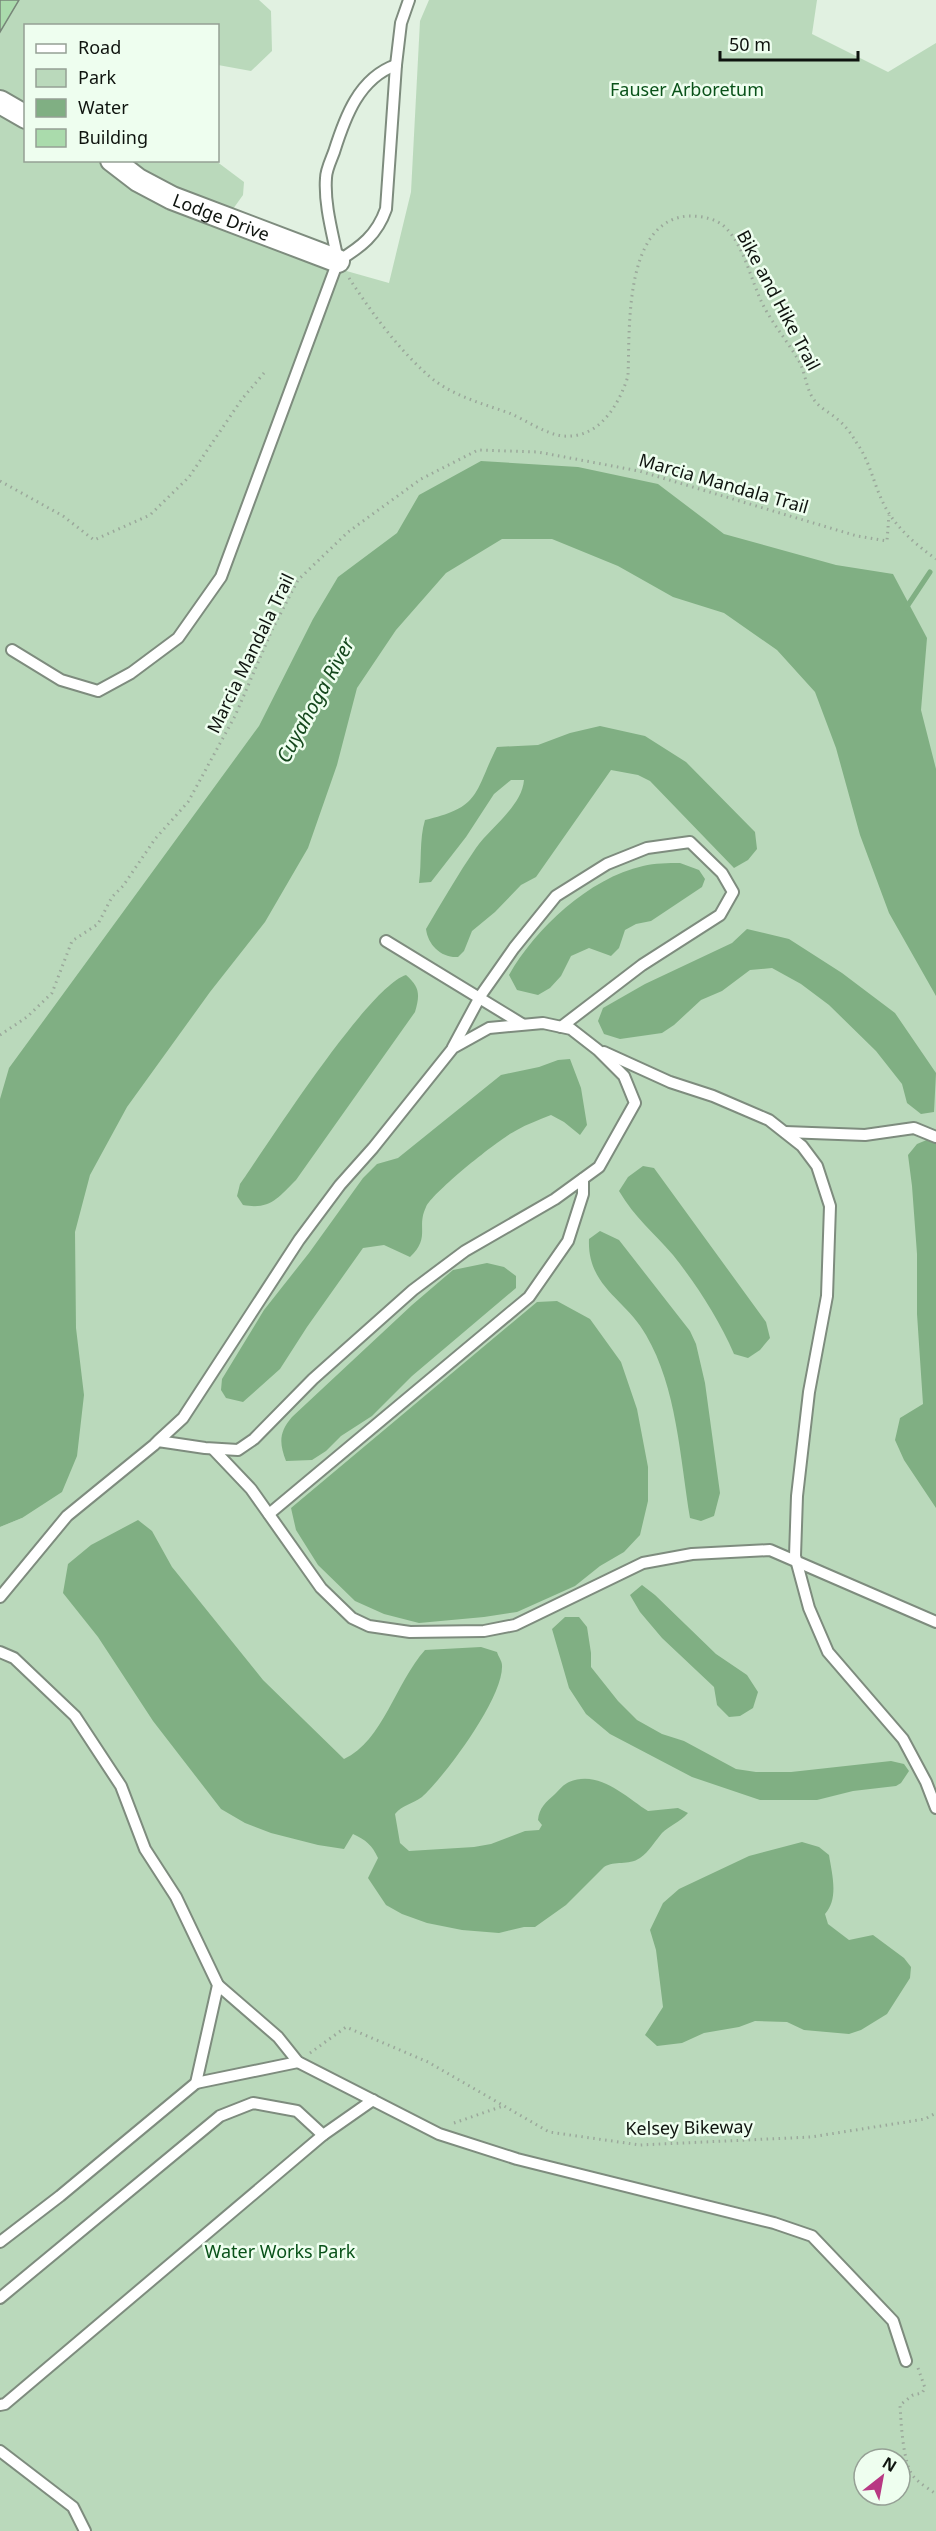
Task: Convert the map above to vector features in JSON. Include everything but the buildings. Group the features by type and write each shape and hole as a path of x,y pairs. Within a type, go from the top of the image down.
{"street":[{"path":"0,102 24,116"},
{"name":"Lodge Drive","path":"115,162 138,180 172,198 338,261"}],"lane":[{"path":"338,261 362,246 380,226 386,209 396,65 401,23 409,0"},
{"path":"12,650 61,680 98,691 131,673 178,638 221,577 338,261 330,221 326,177 342,126 357,96 380,71 396,65"},
{"path":"0,1597 67,1516 183,1418 252,1309 333,1194 453,1048 480,998 514,948 556,896 607,864 647,848 690,842 722,873 733,892 720,915 642,965 561,1027"},
{"path":"386,941 522,1024"},
{"path":"158,1441 213,1449 238,1450 254,1439 313,1379 413,1290 465,1251 555,1199 599,1167 635,1103 624,1076 598,1050 571,1029 543,1023 489,1028 453,1048"},
{"path":"598,1050 670,1082 769,1120 802,1146 817,1166 830,1206 827,1296 808,1392 797,1496 795,1556 809,1608 828,1652 903,1739 927,1782 936,1808"},
{"path":"785,1132 865,1135 914,1128 936,1137"},
{"path":"268,1514 528,1297 568,1241 582,1194 583,1179"},
{"path":"213,1449 251,1489 321,1588 352,1618 369,1626 410,1632 484,1631 515,1625 643,1563 693,1554 770,1550 936,1622"},
{"path":"0,1652 14,1658 75,1716 121,1786 144,1849 176,1897 218,1985 278,2037 298,2062 432,2130 517,2159 774,2223 812,2236 893,2320 910,2359"},
{"path":"196,2083 218,1985"},
{"path":"0,2242 60,2196 196,2083 298,2062"},
{"path":"0,2406 14,2397 323,2135 373,2100"},
{"path":"0,2298 220,2116 253,2103 297,2111 323,2135"},
{"path":"0,2451 73,2507 85,2531"}],"path":[{"name":"Bike and Hike Trail","path":"338,261 369,308 394,340 431,378 468,399 550,432 562,436 576,436 602,422 614,410 623,392 628,376 636,273 648,241 656,231 669,222 685,216 699,216 714,220 726,228 736,244 760,300 776,329 800,364 809,392 815,402 846,428 860,448 889,515 906,535 936,559"},
{"path":"0,481 63,516 94,540 150,515 189,477 242,399 264,373"},
{"name":"Marcia Mandala Trail","path":"0,1035 27,1017 52,993 72,940 98,924 112,897 123,886 155,838 188,802 235,716 272,630 298,580 348,532 422,479 478,450 538,452 639,471 858,536 886,541 889,515"},
{"name":"Kelsey Bikeway","path":"298,2062 346,2027 428,2062 549,2132 640,2145 811,2138 925,2119 936,2113"},
{"path":"432,2130 503,2106"},
{"path":"910,2359 925,2388 900,2405 909,2469 915,2478 936,2494"}],"green space":[{"path":"0,0 259,0 271,11 272,51 251,71 219,65 219,24 24,24 24,162 217,162 244,182 243,195 233,209 221,212 311,261 389,283 411,192 420,21 429,0 817,0 812,34 888,72 936,43 936,2531 0,2531 0,1527 22,1518 0,1345"}],"water":[{"name":"Cuyahoga River","path":"481,461 578,467 658,484 724,534 836,565 893,574 927,638 921,710 936,769 936,996 889,913 860,835 836,748 815,692 777,650 724,613 673,597 618,566 552,539 502,539 446,573 396,630 357,688 337,765 308,848 265,922 210,992 127,1107 90,1175 75,1232 76,1328 84,1395 77,1456 62,1492 22,1518 0,1527 0,1099 9,1068 259,726 313,619 338,577 397,533 419,495"},
{"path":"600,726 645,736 686,762 755,832 757,849 748,860 734,868 650,781 638,775 611,770 536,877 521,885 495,912 472,931 464,951 458,957 441,953 429,940 426,929 476,848 518,799 524,780 511,780 494,794 466,837 431,882 419,883 425,820 444,815 467,803 479,786 497,747 538,745 570,733"},
{"path":"680,863 699,870 705,879 702,887 651,921 636,924 625,930 619,948 611,956 589,948 571,956 561,976 550,988 538,995 517,990 509,975 533,940 565,908 603,882 623,872 648,865"},
{"path":"747,929 789,939 842,973 895,1013 936,1073 934,1112 921,1114 907,1103 902,1084 876,1051 829,1005 801,984 772,968 750,970 722,991 701,1000 662,1033 620,1039 604,1034 598,1021 603,1008 645,984 732,943"},
{"path":"406,975 414,983 418,992 415,1012 296,1180 267,1204 243,1205 237,1196 240,1184 319,1069 368,1007 389,986"},
{"path":"570,1059 581,1088 587,1125 580,1135 551,1115 521,1128 497,1143 453,1178 431,1200 423,1214 420,1244 410,1257 384,1245 363,1248 280,1369 243,1402 226,1398 221,1390 222,1379 264,1310 309,1253 363,1178 377,1164 398,1158 501,1075"},
{"path":"929,1139 936,1142 936,1508 904,1460 895,1440 900,1418 923,1404 917,1314 917,1254 908,1155 917,1144"},
{"path":"643,1166 654,1168 766,1322 770,1338 760,1350 748,1358 734,1354 714,1315 690,1278 619,1191 628,1177"},
{"path":"600,1231 619,1240 690,1331 696,1344 705,1383 720,1493 714,1516 701,1521 690,1518 671,1400 656,1356 638,1323 609,1292 594,1269 589,1239"},
{"path":"487,1263 504,1267 516,1276 516,1288 412,1376 372,1416 341,1436 326,1451 312,1460 286,1461 282,1449 282,1438 292,1417 453,1270"},
{"path":"557,1301 590,1319 621,1362 637,1409 648,1467 648,1501 640,1535 624,1552 600,1566 575,1586 517,1612 419,1623 384,1614 355,1601 318,1565 296,1530 291,1508 537,1302"},
{"path":"138,1520 152,1531 172,1567 263,1680 344,1759 369,1739 425,1650 481,1647 497,1652 502,1663 500,1679 484,1715 432,1787 422,1797 395,1814 400,1843 409,1851 474,1847 491,1844 525,1831 539,1830 542,1825 538,1820 544,1805 565,1784 580,1779 591,1779 612,1786 648,1811 678,1808 688,1813 662,1833 640,1858 604,1867 566,1905 535,1927 524,1927 499,1933 462,1930 427,1923 402,1914 386,1905 368,1878 378,1858 371,1846 362,1838 353,1834 344,1849 318,1845 271,1833 245,1823 221,1809 153,1721 98,1637 63,1593 68,1564 91,1545"},
{"path":"642,1585 716,1654 747,1675 758,1692 753,1708 740,1716 729,1717 717,1705 714,1687 662,1638 640,1612 630,1595"},
{"path":"565,1617 579,1617 587,1627 591,1667 618,1701 637,1720 662,1734 684,1741 736,1769 756,1772 791,1772 891,1761 904,1764 909,1771 901,1783 896,1786 853,1791 817,1800 760,1800 692,1777 610,1734 586,1714 569,1688 552,1629"},
{"path":"802,1842 819,1847 829,1855 833,1894 825,1914 828,1924 849,1940 873,1935 904,1958 911,1967 910,1978 887,2014 861,2030 849,2034 804,2030 787,2022 755,2021 739,2027 704,2033 682,2043 657,2046 645,2035 663,2007 656,1950 650,1930 663,1903 679,1889 749,1856"}],"waterway":[{"path":"906,608 930,572"}],"park label":[{"name":"Fauser Arboretum","path":"687,89"},
{"name":"Water Works Park","path":"280,2251"}]}
